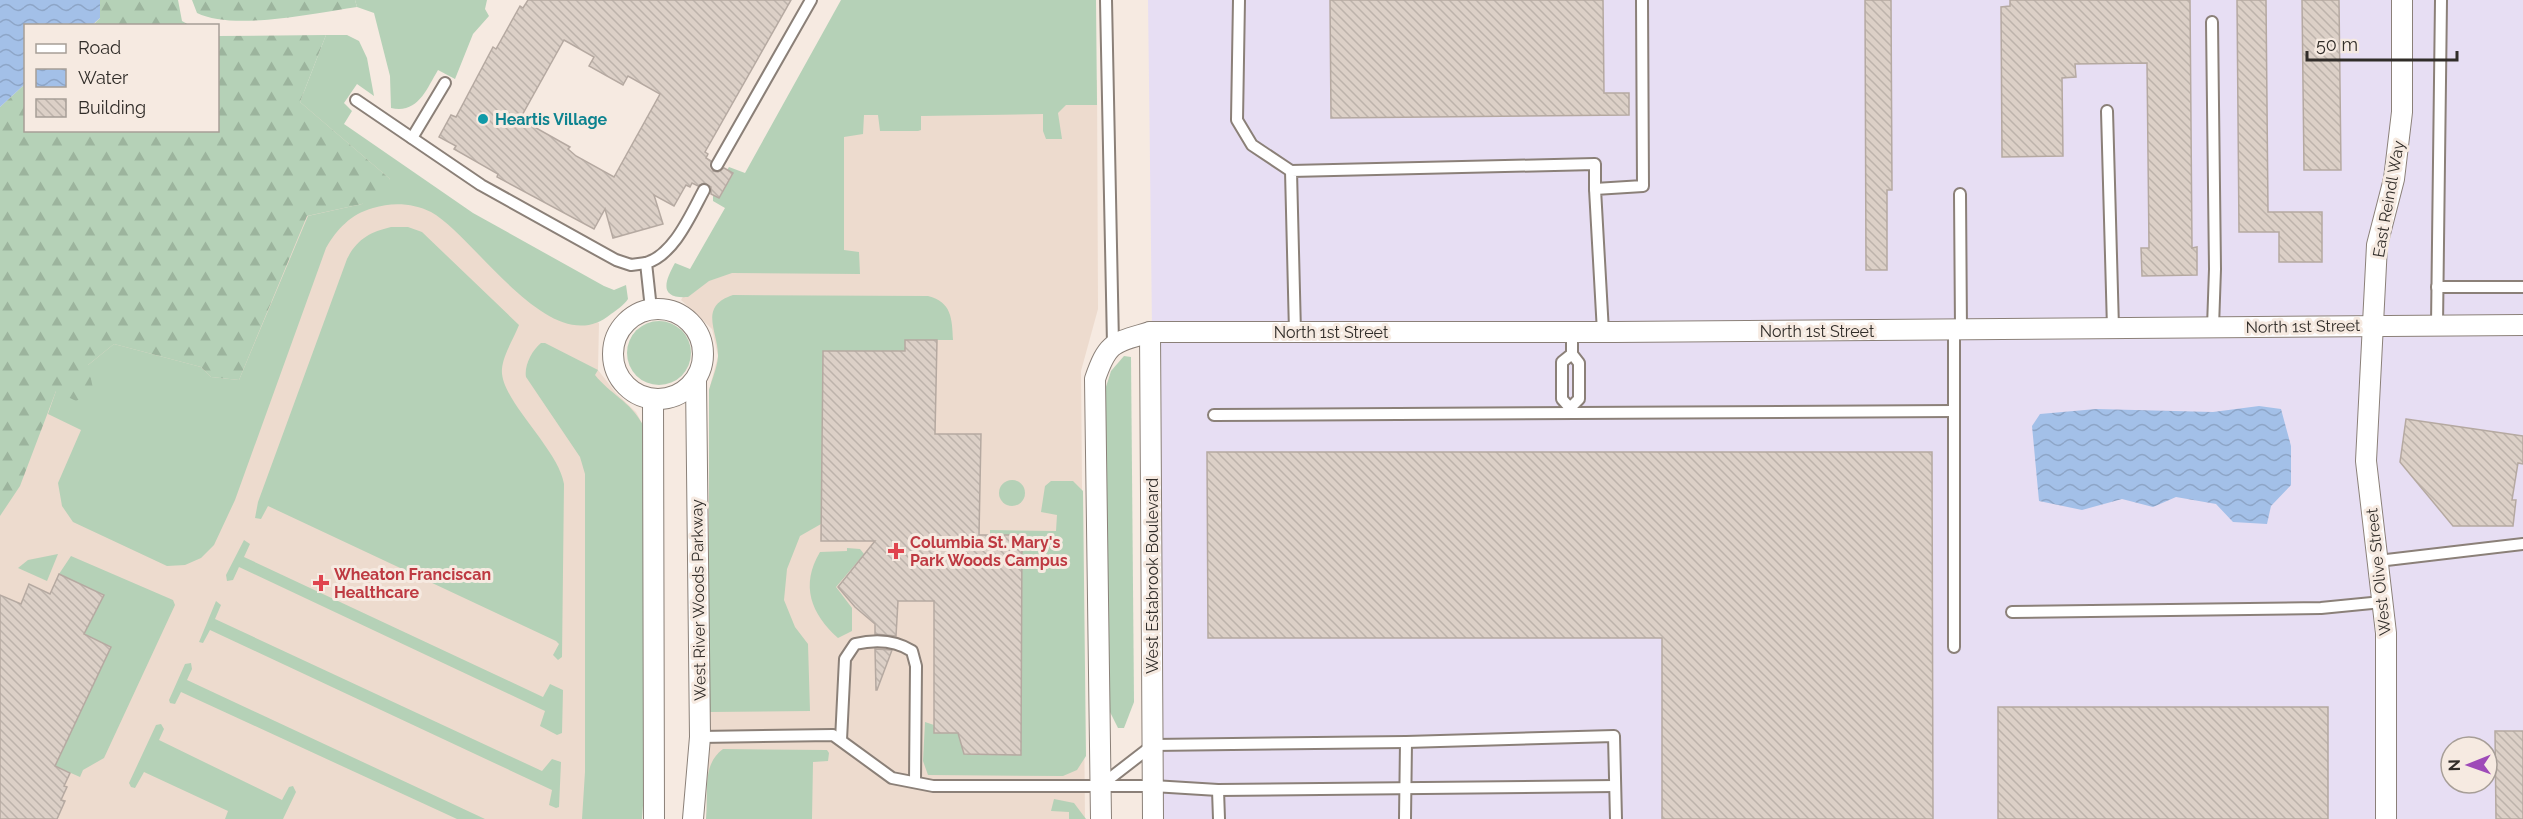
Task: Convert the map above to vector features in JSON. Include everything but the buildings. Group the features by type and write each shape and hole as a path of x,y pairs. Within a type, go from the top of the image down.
{"street":[{"name":"East Reindl Way","path":"2375,326 2377,244 2394,179 2402,112 2402,0"},
{"path":"651,309 638,313 626,321 614,344 613,359 617,374 626,386 639,395 654,399 680,393 696,380"},
{"name":"West River Woods Parkway","path":"651,309 665,309 678,313 698,332 703,345 703,359 696,380 700,737 693,819"},
{"name":"North 1st Street","path":"1113,344 1150,332 1603,332 2523,325"},
{"name":"West Olive Street","path":"2375,326 2366,461 2386,633 2386,819"},
{"name":"West Estabrook Boulevard","path":"1150,332 1153,819"},
{"path":"1101,819 1095,379 1102,358 1113,344"},
{"path":"654,399 654,819"}],"lane":[{"path":"717,165 811,0"},
{"path":"1106,0 1113,344"},
{"path":"1239,0 1238,120 1252,146 1291,171 1595,164 1603,332"},
{"path":"1595,189 1643,186 1642,0"},
{"path":"2437,325 2441,0"},
{"path":"2212,22 2215,269 2213,327"},
{"path":"412,138 445,83"},
{"path":"356,100 481,185 616,260 632,265 656,260 666,252 704,190"},
{"path":"2107,111 2113,328"},
{"path":"1291,171 1295,332"},
{"path":"1954,647 1954,411 1960,194"},
{"path":"646,263 651,309"},
{"path":"2437,287 2523,287"},
{"path":"1570,411 1579,399 1579,363 1572,354 1572,332"},
{"path":"1570,411 1562,399 1562,362 1572,354"},
{"path":"1214,415 1570,411 1954,411"},
{"path":"2378,561 2523,544"},
{"path":"2012,612 2321,608 2382,602"},
{"path":"841,740 845,659 855,644 872,640 901,644 912,651 916,666 915,783"},
{"path":"700,737 833,735 891,778 933,786 1153,786 1218,790 1615,786"},
{"path":"1100,786 1153,745 1406,742 1614,736 1616,819"},
{"path":"1405,819 1406,742"},
{"path":"1218,790 1219,819"}],"shaded area":[{"path":"1148,0 2523,0 2523,819 1158,819"},
{"name":"Columbia St. Mary's Park Woods Campus","path":"1097,80 1098,309 1081,371 1085,819 706,819 709,712 709,390 718,356 712,329 681,300 806,86"},
{"name":"Wheaton Franciscan Healthcare","path":"300,102 599,323 598,370 616,393 636,412 643,425 635,819 0,819 0,223"}],"green space":[{"path":"100,0 178,0 182,21 187,24 94,24 100,18"},
{"path":"192,0 355,0 357,7 253,21 213,18 197,13"},
{"path":"355,0 487,0 485,9 489,16 473,34 455,79 438,70 415,104 400,109 391,108 390,76 374,13 357,7"},
{"path":"841,0 1096,0 1097,105 1066,105 1058,113 1062,139 1046,139 1043,131 1043,114 921,116 921,130 918,131 880,131 878,115 864,115 863,134 844,137 844,250 859,252 860,274 732,273 709,281 688,297 672,295 666,288 675,263 690,269 725,208 713,201 713,195 719,198 733,174 727,170 729,167 745,173"},
{"path":"326,35 347,35 359,41 367,58 374,96 357,84 344,103 352,111 344,124 473,213 604,286 614,290 626,285 628,299 611,314 588,325 564,323 540,310 516,291 449,226 431,212 410,205 395,204 380,206 351,218 326,248 235,500 214,545 201,558 185,565 167,566 73,522 62,506 58,483 81,430 48,414 56,391 114,344 201,367 211,377 239,380 308,216 362,204 390,179 300,102"},
{"path":"326,35 300,102 390,179 383,195 362,204 307,216 239,380 211,377 201,367 114,344 88,365 94,393 76,401 56,391 20,486 0,516 0,107 24,85 24,132 219,132 219,36"},
{"path":"391,227 408,227 422,232 519,325 506,352 502,369 504,381 519,409 552,455 564,484 562,657 558,660 553,655 559,644 556,641 268,506 261,519 255,518 258,502 347,259 355,246 365,237"},
{"path":"733,295 928,296 942,302 951,318 953,340 905,340 906,351 823,351 821,524 800,536 787,569 784,600 795,627 808,644 810,711 709,712 709,390 718,357 712,321 716,306"},
{"path":"659,321 671,323 682,330 689,341 691,353 689,365 682,376 671,383 659,385 647,383 636,376 629,365 627,353 629,341 636,330 647,323"},
{"path":"541,343 598,370 595,375 632,410 643,425 645,778 642,819 582,819 585,772 585,474 580,457 526,377 529,359"},
{"path":"1124,356 1131,357 1134,702 1124,728 1118,728 1109,710 1105,390 1111,371"},
{"path":"1012,480 1021,484 1025,493 1021,502 1012,506 1003,502 999,493 1003,484"},
{"path":"1051,481 1073,481 1083,491 1086,756 1077,770 1063,776 928,775 923,761 925,722 958,733 964,754 1021,755 1022,535 990,535 990,530 1056,531 1057,515 1041,512 1045,486"},
{"path":"244,540 250,544 244,557 543,697 550,684 563,690 562,733 557,735 540,726 545,711 239,567 233,580 227,581 226,575"},
{"path":"847,548 860,549 864,554 836,587 852,608 852,631 838,638 815,609 811,598 811,576 820,552 847,551"},
{"path":"58,554 47,581 18,568 28,560"},
{"path":"71,556 173,600 175,605 104,758 83,770 80,777 55,766 111,647 84,634 104,595 59,574"},
{"path":"216,601 221,605 215,619 542,771 552,759 561,762 559,807 549,805 552,790 210,630 203,643 199,642"},
{"path":"191,663 192,669 187,680 485,819 457,819 181,692 175,704 170,703 169,700 185,664"},
{"path":"161,724 164,729 159,740 282,800 289,787 293,786 296,792 283,819 225,819 228,811 144,772 135,788 131,787 129,783 156,725"},
{"path":"723,749 827,750 828,761 813,762 812,819 706,819 707,781 711,763"},
{"path":"1054,799 1074,803 1086,819 1069,819 1069,812 1051,811"}],"water":[{"path":"0,0 100,0 100,18 93,24 24,24 24,85 0,107"},
{"path":"2259,406 2281,409 2291,446 2291,485 2271,506 2267,524 2233,522 2216,504 2176,497 2153,507 2122,499 2082,510 2039,501 2032,426 2040,414 2096,409 2213,412"}],"place":[{"name":"Heartis Village","path":"483,119"},
{"name":"Columbia St. Mary's Park Woods Campus","path":"896,551"},
{"name":"Wheaton Franciscan Healthcare","path":"321,583"}]}
